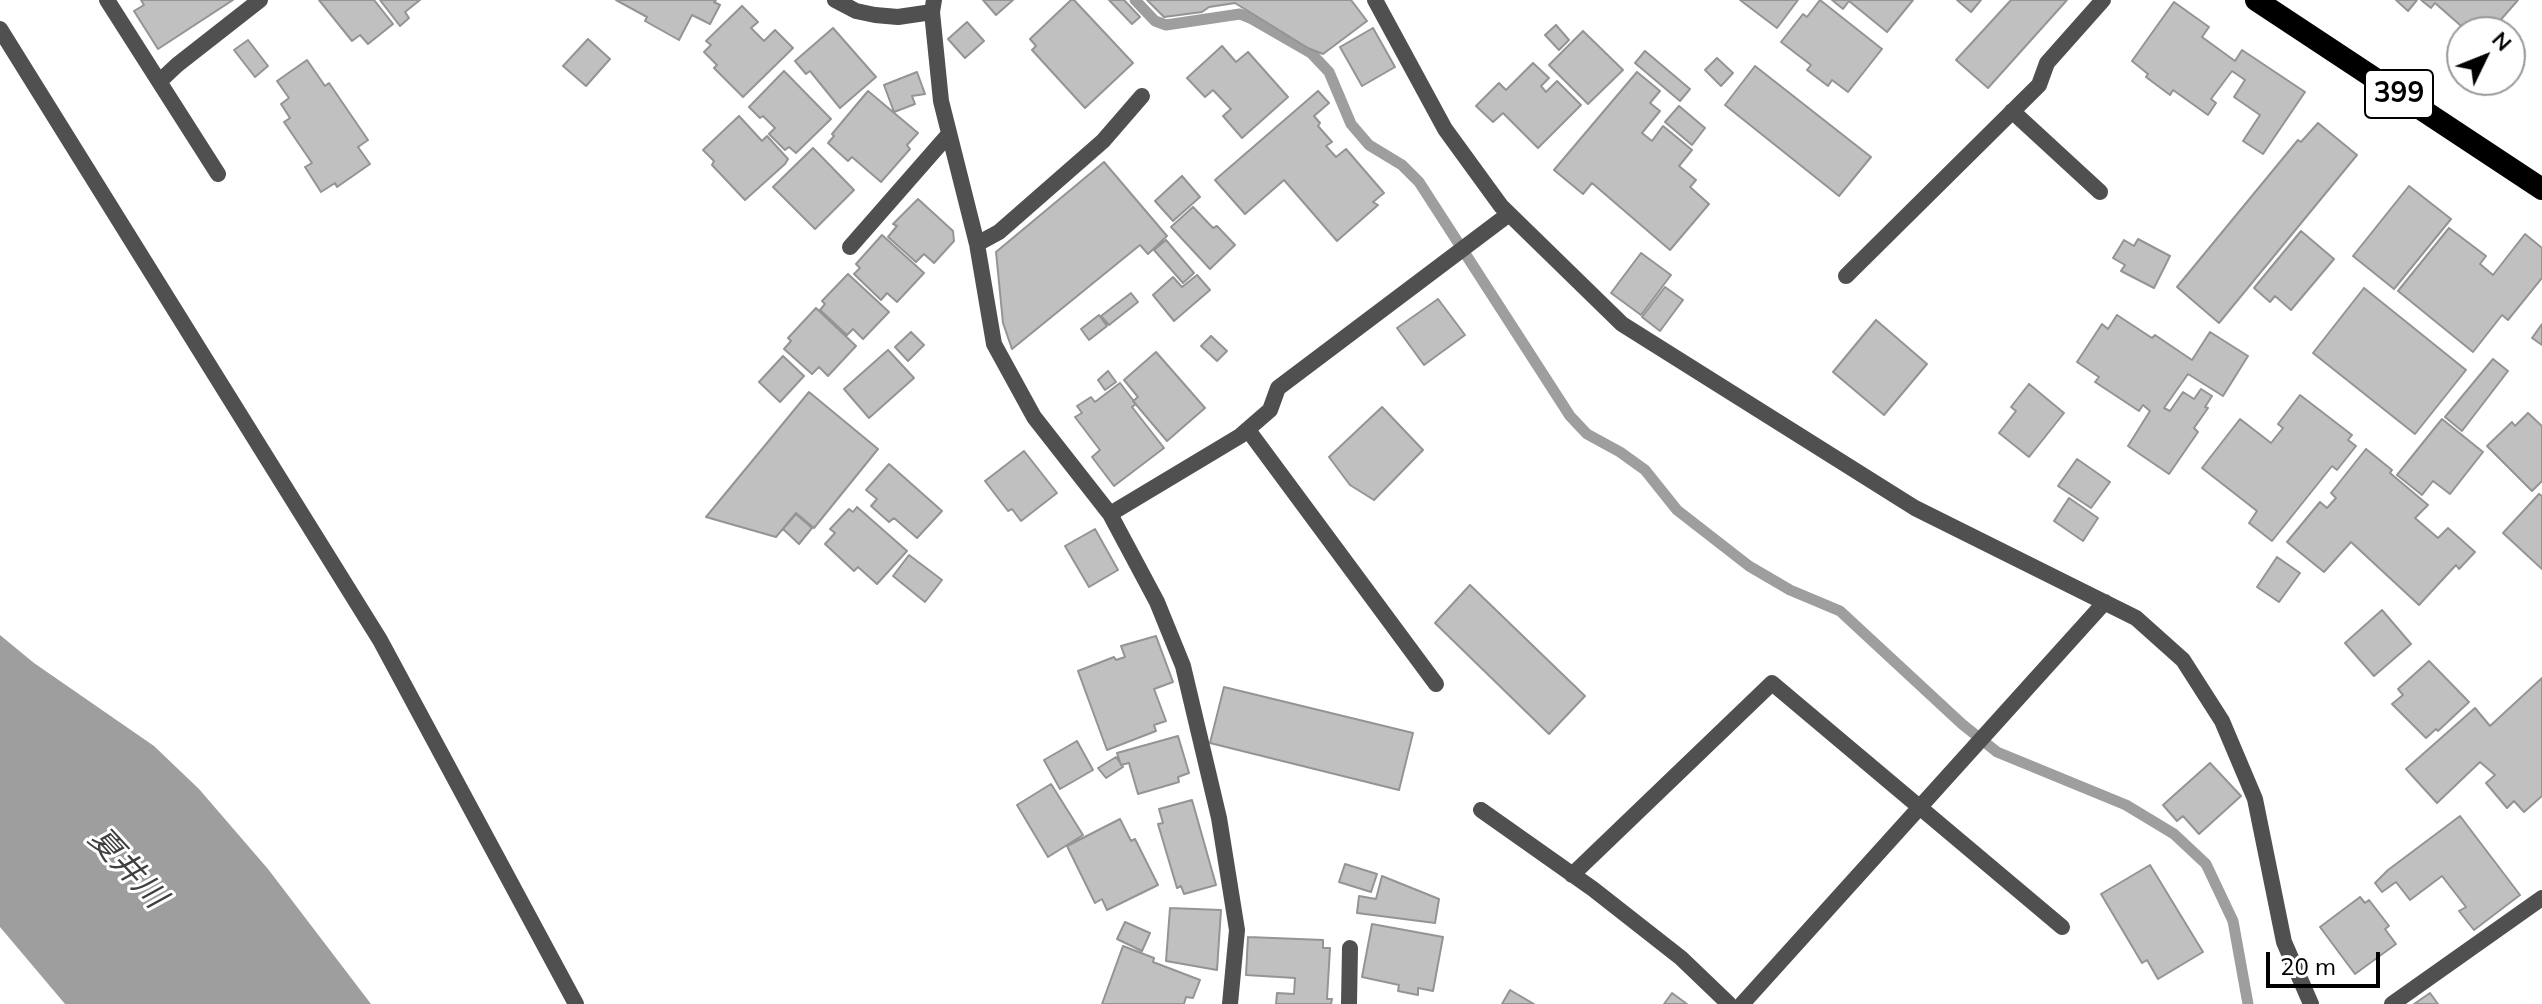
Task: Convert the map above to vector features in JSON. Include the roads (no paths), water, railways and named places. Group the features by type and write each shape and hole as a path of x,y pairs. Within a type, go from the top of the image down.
{"highway":[{"name":"399","path":"2256,0 2542,189"}],"street":[{"path":"107,0 218,174"},
{"path":"160,81 260,0"},
{"path":"835,0 856,11 898,17 933,6 941,101 977,244 994,344 1034,417 1110,514 1157,602 1183,666 1219,818 1237,930 1230,1004"},
{"path":"1375,0 1445,129 1509,214 1622,324 1915,508 2136,618 2183,660 2222,721 2255,799 2284,942 2311,1004"},
{"path":"1846,276 2039,85 2047,63 2103,0"},
{"path":"0,29 380,640 576,1004"},
{"path":"977,244 999,232 1103,141 1142,96"},
{"path":"2012,111 2100,192"},
{"path":"850,247 949,134"},
{"path":"1110,514 1248,430 1270,410 1278,388 1509,214"},
{"path":"1248,430 1436,684"},
{"path":"1742,1004 2105,602"},
{"path":"1572,875 1772,683 2062,927"},
{"path":"1481,810 1681,958 1729,1004"},
{"path":"2392,1004 2542,898"},
{"path":"1349,1004 1350,948"}],"water":[{"name":"夏井川","path":"0,635 34,663 154,746 199,789 268,869 371,1004 65,1004 0,927"}],"waterway":[{"path":"1135,0 1155,21 1166,25 1240,14 1311,53 1329,72 1351,124 1369,145 1402,165 1419,182 1570,416 1587,434 1645,470 1677,510 1749,566 1790,590 1840,611 1962,724 1997,752 2126,805 2174,834 2206,864 2233,921 2248,1004"}]}
